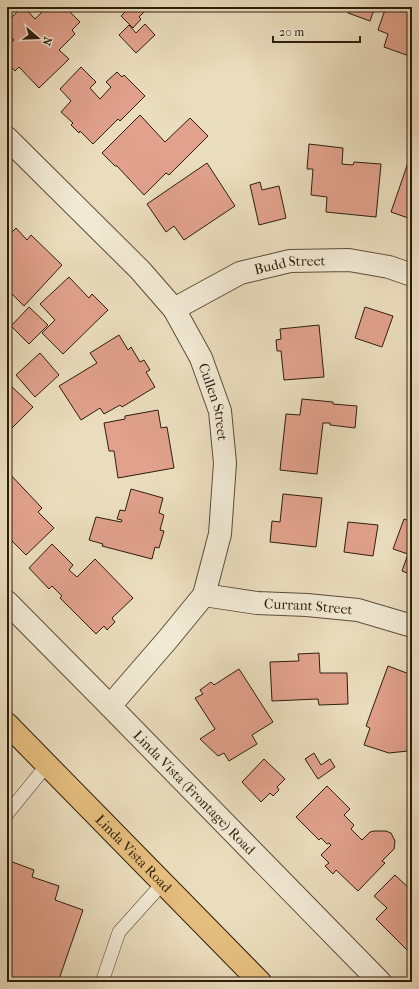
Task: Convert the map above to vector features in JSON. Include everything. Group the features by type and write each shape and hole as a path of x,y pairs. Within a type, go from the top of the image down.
{"main road":[{"name":"Linda Vista Road","path":"7,724 260,982"}],"street":[{"name":"Cullen Street","path":"7,138 140,270 174,309 201,358 220,411 225,463 220,534 204,595 110,706"},
{"name":"Budd Street","path":"174,309 240,273 290,261 349,260 389,267 412,275"},
{"name":"Currant Street","path":"204,595 257,603 307,605 358,610 412,626"},
{"name":"Linda Vista (Frontage) Road","path":"7,602 380,982"}],"lane":[{"path":"7,814 47,765"},
{"path":"102,982 119,932 163,883"}],"building":[{"path":"22,7 24,7 35,19 47,7 65,7 80,22 72,30 75,34 59,50 69,59 39,88 19,67 15,71 7,63 7,47 14,40 7,33 7,22"},
{"path":"130,7 131,9 133,7 139,7 144,12 139,17 141,19 133,28 121,16"},
{"path":"350,7 375,7 370,21 348,13"},
{"path":"386,7 412,7 412,57 384,47 388,34 378,30"},
{"path":"145,24 155,35 136,53 119,35 129,25 136,33"},
{"path":"81,67 96,82 90,88 100,99 111,87 106,82 117,72 122,77 124,75 145,96 120,121 118,119 93,144 80,131 79,133 71,125 73,123 61,112 71,101 60,89"},
{"path":"140,115 165,142 190,118 208,136 169,175 166,173 144,195 117,166 115,166 102,153"},
{"path":"309,144 343,148 342,164 353,165 354,162 381,164 376,217 326,212 327,197 311,195 313,169 307,169"},
{"path":"409,160 412,161 412,225 409,224 411,219 391,212"},
{"path":"207,163 235,206 184,240 174,226 166,232 147,204"},
{"path":"260,182 262,190 279,186 286,218 259,225 250,185"},
{"path":"16,228 27,240 31,235 62,265 24,306 9,291 7,293 7,237"},
{"path":"69,277 89,298 92,294 108,310 63,354 42,333 55,320 40,304"},
{"path":"29,307 48,325 29,344 11,326"},
{"path":"365,307 393,316 382,347 355,338"},
{"path":"319,325 324,377 284,380 281,351 277,351 276,340 281,339 280,329"},
{"path":"119,335 128,350 131,347 140,362 144,360 150,370 146,372 155,387 122,407 120,405 104,414 100,408 81,420 59,386 97,363 90,353"},
{"path":"40,353 59,375 35,397 16,375"},
{"path":"412,358 412,373 407,371"},
{"path":"8,383 33,407 7,433 7,384"},
{"path":"302,399 357,406 355,428 323,423 317,474 280,470 286,414 300,415"},
{"path":"158,410 161,428 167,427 174,468 118,478 114,451 109,451 104,423 125,419 125,416"},
{"path":"7,471 42,508 38,512 54,528 26,555 7,536"},
{"path":"131,489 163,498 159,513 164,515 160,530 164,531 159,548 155,547 152,559 102,546 103,544 89,540 96,517 121,522 122,520 117,519 120,510 125,511"},
{"path":"283,494 322,498 316,547 270,542 272,521 280,522"},
{"path":"404,519 412,522 412,575 402,571 408,554 393,549"},
{"path":"348,522 378,525 373,556 344,552"},
{"path":"52,544 73,565 69,570 77,577 95,559 133,598 112,618 115,622 107,630 104,626 96,634 60,598 62,596 52,586 49,589 29,568"},
{"path":"319,653 320,673 347,673 348,704 319,705 318,699 272,701 270,662 299,661 298,654"},
{"path":"388,666 412,675 412,741 408,751 389,753 364,745 370,728 366,726"},
{"path":"239,669 273,722 252,735 257,744 229,761 224,753 218,756 200,739 215,729 195,698 203,694 200,690 211,682 214,685"},
{"path":"314,753 321,765 330,759 335,767 318,779 305,759"},
{"path":"264,759 285,779 277,787 279,790 273,796 270,793 261,802 242,782"},
{"path":"327,786 350,809 344,815 354,825 351,829 362,840 370,832 386,831 391,833 395,841 394,849 382,861 385,863 358,891 336,870 333,874 325,866 329,863 321,855 331,845 329,843 327,844 321,838 319,840 296,817"},
{"path":"7,860 34,870 32,877 59,886 55,900 83,910 58,982 7,982"},
{"path":"395,875 412,891 407,897 412,902 411,954 376,919 387,908 374,896"}]}
